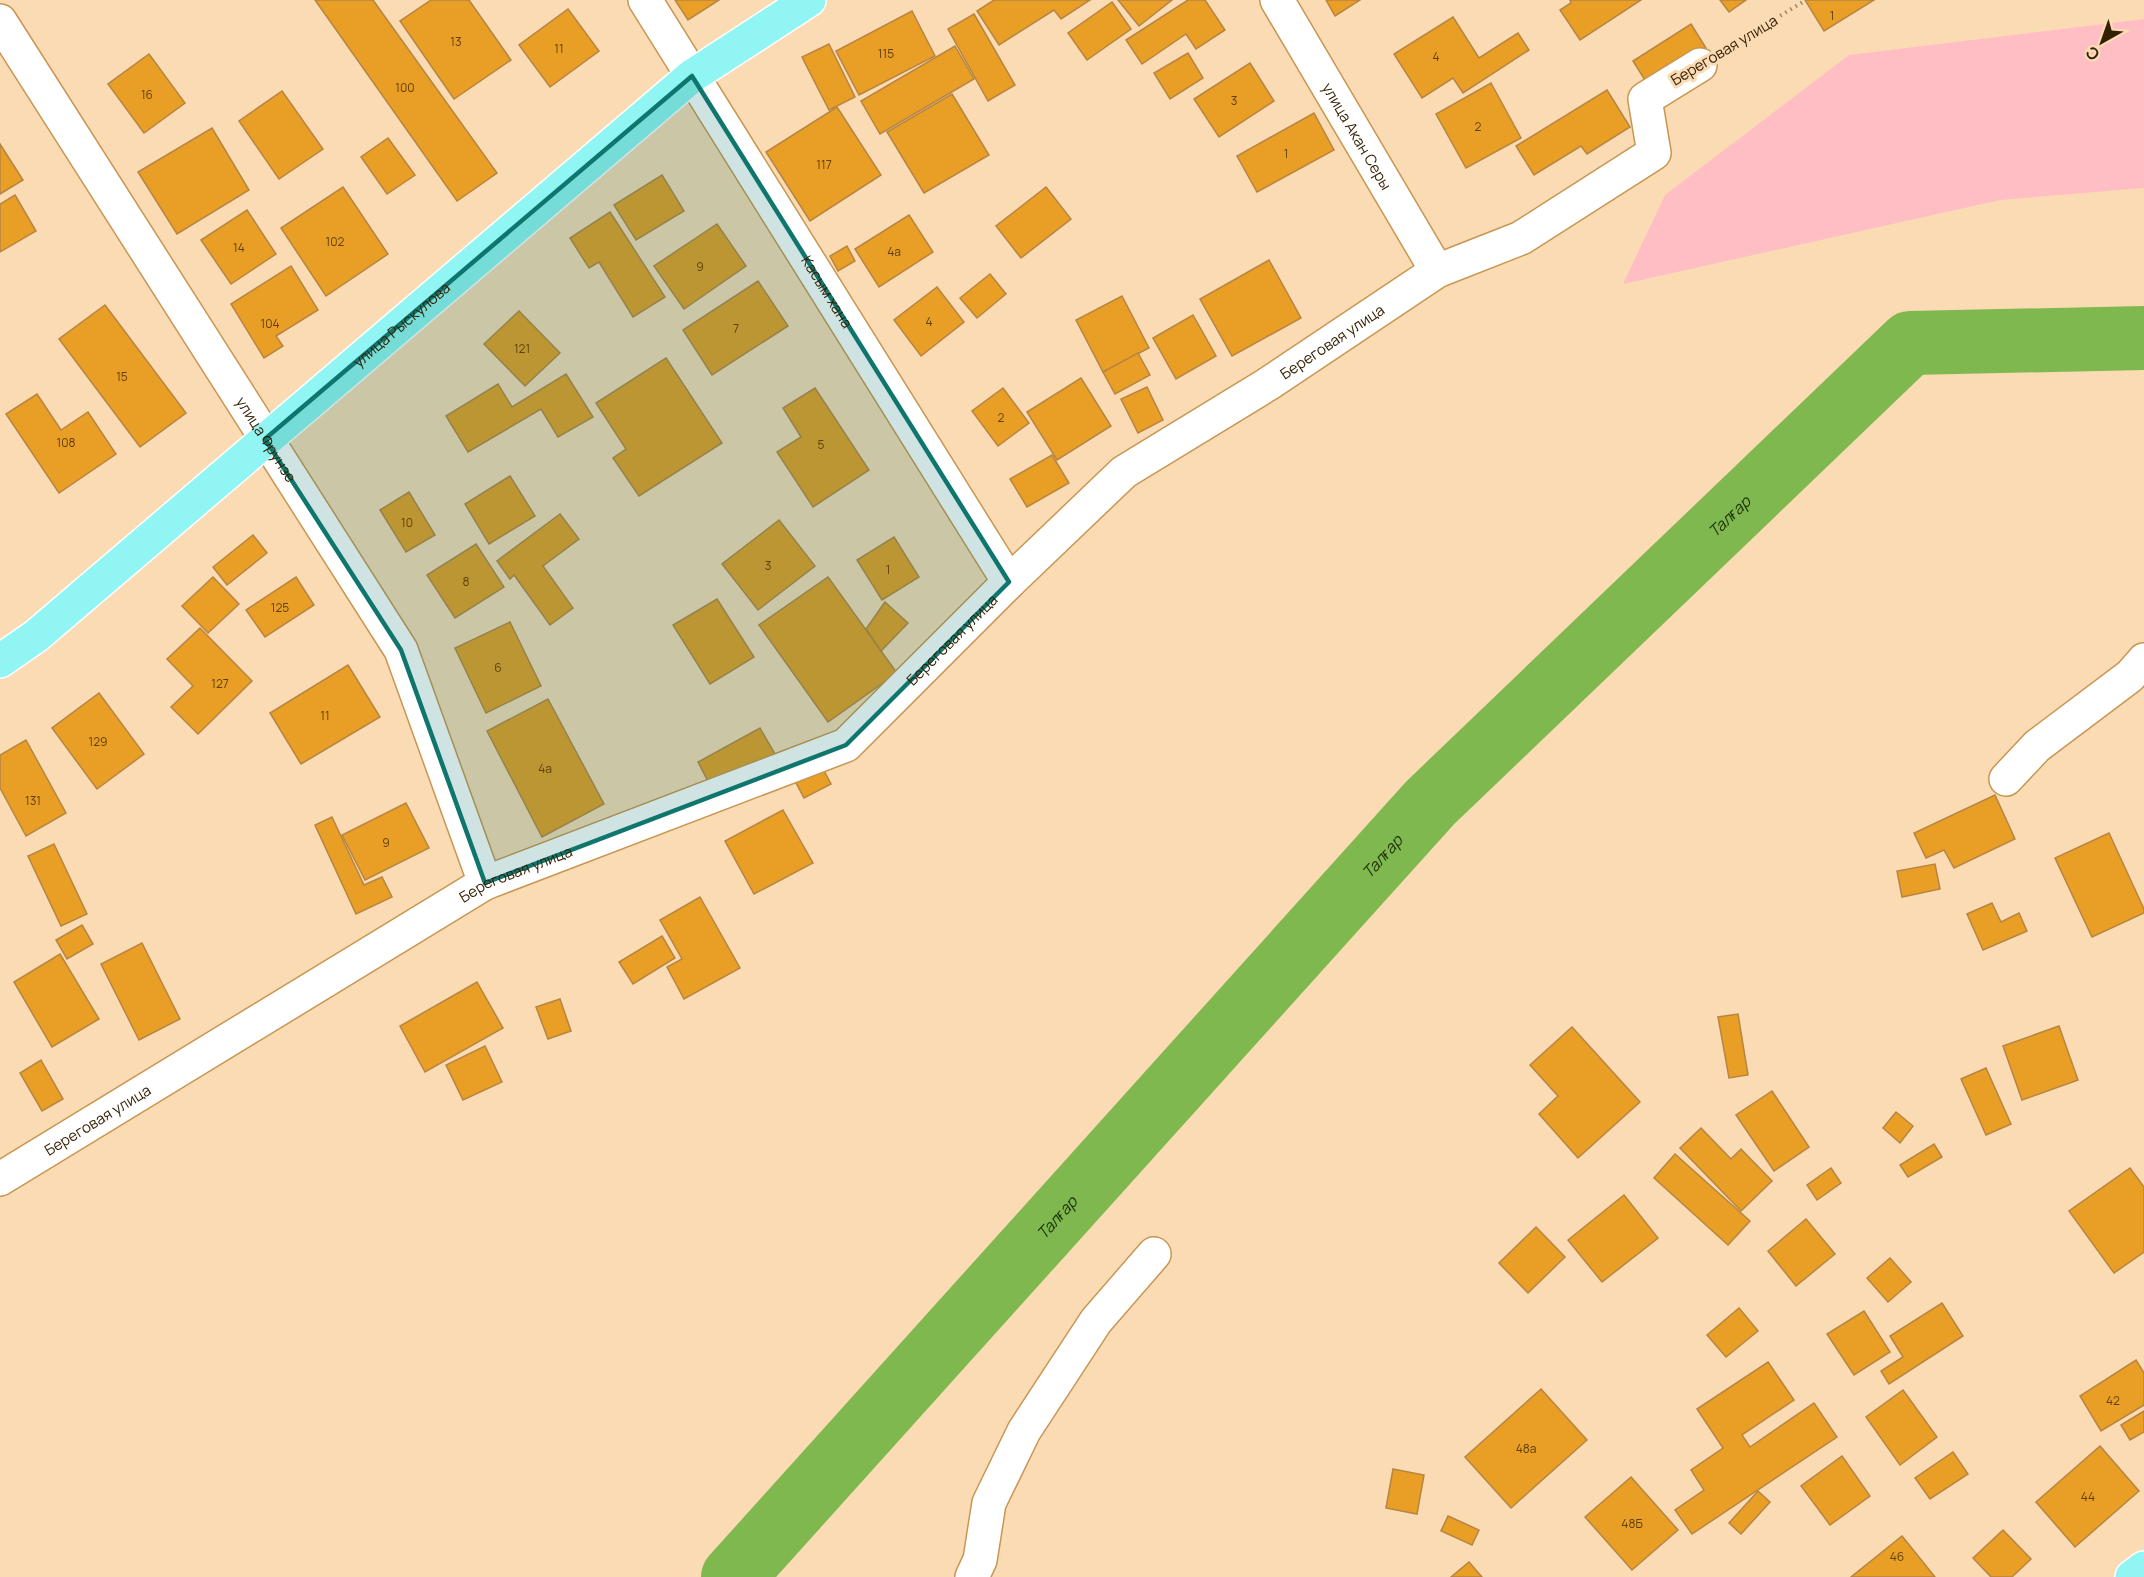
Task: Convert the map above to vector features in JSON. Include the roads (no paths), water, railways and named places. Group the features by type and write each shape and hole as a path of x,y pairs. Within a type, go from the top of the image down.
{"main road":[{"name":"улица Рыскулова","path":"0,661 36,636 692,76 809,0"},
{"path":"2132,1577 2144,1568"}],"street":[{"name":"Касым хана","path":"645,0 1010,582"},
{"name":"улица Акан Серы","path":"1277,0 1437,271"},
{"name":"улица Фрунзе","path":"0,21 401,650 485,883"},
{"name":"Береговая улица","path":"0,1179 485,883 846,745 1124,472 1268,384 1437,271 1521,238 1654,153 1645,99 1700,65"},
{"path":"2006,779 2037,746 2130,676 2144,660"},
{"path":"972,1577 980,1560 989,1503 1024,1431 1096,1321 1154,1254"}],"waterway":[{"name":"Талғар","path":"733,1577 1430,803 1910,343 2144,338"}]}
